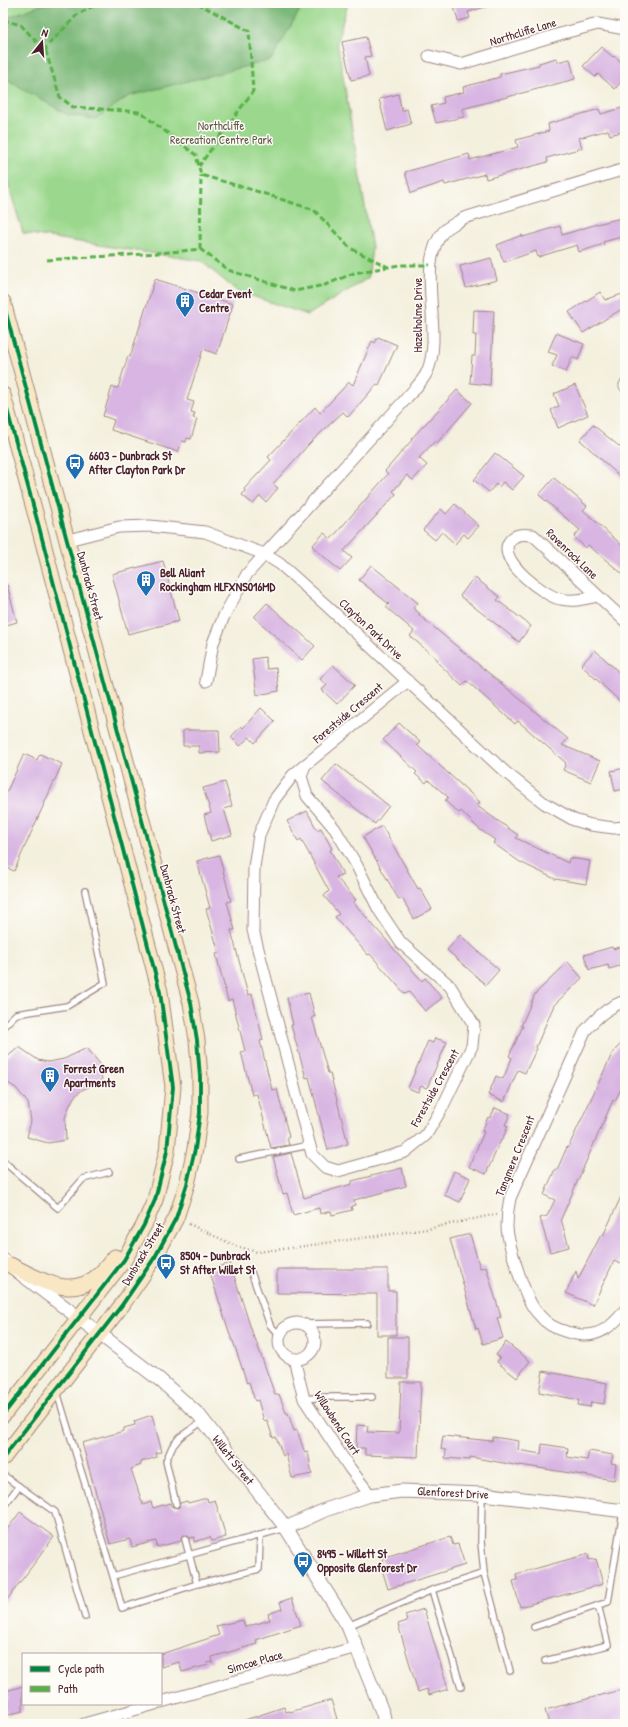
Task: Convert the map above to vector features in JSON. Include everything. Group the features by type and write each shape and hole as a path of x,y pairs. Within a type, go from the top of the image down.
{"main road":[{"name":"Dunbrack Street","path":"3,302 191,1003 197,1040 200,1077 200,1113 195,1149 176,1218 155,1257 122,1306 3,1458"},
{"name":"Dunbrack Street","path":"3,395 39,527 160,992 173,1087 167,1151 155,1200 144,1225 124,1260 3,1415"},
{"path":"7,1262 50,1284 63,1287 76,1286 89,1282 100,1274 144,1225"}],"street":[{"name":"Northcliffe Lane","path":"429,56 461,64 598,24 625,29"},
{"name":"Hazelholme Drive","path":"206,681 213,643 224,616 247,574 404,401 427,373 433,352 430,265 435,247 444,231 464,218 625,170"},
{"name":"Clayton Park Drive","path":"68,540 119,527 150,526 205,532 264,554 292,574 504,771 544,803 574,820 591,825 614,828 625,827"},
{"name":"Ravenrock Lane","path":"597,596 579,600 560,599 526,578 513,566 507,555 507,546 511,539 520,534 533,535 625,621"},
{"name":"Forestside Crescent","path":"306,765 301,776 307,796 335,829 356,864 379,910 401,943 450,986 474,1025 472,1046 442,1108 426,1134 405,1152 338,1171 325,1167 312,1154 254,930 254,867 259,835 274,800 293,775 408,681"},
{"name":"Tangmere Crescent","path":"625,1001 616,1004 598,1016 585,1031 524,1163 510,1198 507,1226 508,1237 522,1283 533,1307 546,1322 562,1331 583,1336 602,1331 617,1321 625,1310"},
{"name":"Willett Street","path":"7,1262 160,1380 204,1421 286,1528 348,1626 385,1724"},
{"path":"292,1323 304,1324 313,1332 315,1343 310,1354 305,1357 294,1359 283,1353 280,1348 279,1335 286,1326 292,1323"},
{"name":"Willowbend Court","path":"294,1359 304,1399 349,1467 370,1495"},
{"name":"Glenforest Drive","path":"286,1528 325,1510 370,1495 402,1491 482,1494 624,1512"},
{"name":"Simcoe Place","path":"162,1702 357,1647"},
{"path":"84,1724 151,1705"}],"lane":[{"path":"3,1027 16,1014 68,1006 105,983 85,891"},
{"path":"239,1159 310,1145"},
{"path":"3,1161 58,1208 83,1179 109,1172"},
{"path":"251,1272 270,1325 279,1335"},
{"path":"304,1324 367,1323"},
{"path":"56,1390 122,1608 197,1584 259,1569 260,1535"},
{"path":"304,1399 326,1396 372,1397"},
{"path":"176,1504 166,1461 172,1447 180,1437 204,1421"},
{"path":"3,1475 55,1512 85,1617"},
{"path":"3,1507 19,1486"},
{"path":"482,1494 481,1542 484,1573 510,1671"},
{"path":"534,1627 608,1602 624,1512"},
{"path":"113,1576 286,1528"},
{"path":"185,1540 197,1584"},
{"path":"348,1626 432,1590 484,1573"},
{"path":"432,1590 462,1687"},
{"path":"545,1661 608,1644 598,1605"}],"path":[{"path":"176,1218 236,1246 257,1252 427,1229 508,1212"}],"green space":[{"name":"Northcliffe Recreation Centre Park","path":"3,3 348,3 337,41 372,248 368,278 308,315 237,291 201,261 23,233 3,167"},
{"path":"47,3 304,3 271,60 129,96 95,119 68,115 3,77 3,23 8,17"}],"building":[{"path":"453,3 489,3 489,6 468,12 470,18 458,21"},
{"path":"366,37 371,56 365,57 369,76 351,80 342,42"},
{"path":"601,47 625,65 625,77 615,89 598,74 595,77 583,66"},
{"path":"556,58 557,62 570,59 575,79 462,109 464,117 436,123 431,106 444,103 443,97 464,92 463,87 500,77 500,74 539,65 539,63"},
{"path":"398,94 402,111 407,109 411,124 387,131 379,99"},
{"path":"625,107 625,131 610,135 608,130 579,138 582,148 547,158 548,162 486,179 485,174 445,185 444,182 411,193 405,172 469,154 470,160 518,147 516,140 549,131 548,124 599,109 601,114"},
{"path":"625,217 625,236 603,242 604,244 579,252 577,245 538,257 536,251 504,262 497,245 522,235 523,237 560,226 562,235"},
{"path":"491,258 497,280 466,288 460,266"},
{"path":"155,279 233,304 217,354 203,349 187,400 194,402 191,412 195,413 193,418 197,419 191,439 187,438 186,442 182,441 178,452 111,430 114,420 103,416 112,387 118,388 128,356 130,357"},
{"path":"600,292 605,300 625,293 625,307 583,333 569,312"},
{"path":"474,310 494,311 490,385 470,383 472,356 475,356 476,335 473,335"},
{"path":"556,333 584,344 578,360 572,357 566,372 552,366 557,355 548,352"},
{"path":"378,337 397,345 379,385 377,384 348,417 343,412 310,443 273,484 278,488 266,502 260,496 253,504 242,495 245,491 244,489 271,460 268,457 315,407 320,413 349,382 353,385 372,341 375,343"},
{"path":"575,385 588,415 558,428 551,410 559,406 554,394"},
{"path":"457,390 472,403 437,443 435,441 419,458 427,465 413,480 407,475 393,491 396,494 344,551 352,558 340,571 312,546 324,533 331,539 388,474 385,471 412,440 411,439"},
{"path":"593,425 625,451 625,481 580,440"},
{"path":"495,453 524,476 512,490 503,482 499,487 496,484 489,492 474,480"},
{"path":"554,478 587,506 583,510 625,548 625,576 588,545 586,548 574,537 580,530 539,495"},
{"path":"455,504 479,526 468,538 464,534 455,544 442,532 435,540 423,530 441,509 446,514"},
{"name":"Bell Aliant Rockingham HLFXNS016MD","path":"163,561 179,621 128,634 112,574"},
{"path":"371,565 418,603 413,608 420,614 419,615 568,739 562,745 600,761 591,782 563,770 566,763 518,721 515,724 467,681 462,686 437,662 438,660 410,636 414,631 386,607 389,604 359,580"},
{"path":"474,577 500,597 497,600 531,626 519,642 460,596"},
{"path":"3,585 7,585 17,622 3,626"},
{"path":"267,603 315,646 302,660 254,617"},
{"path":"595,650 625,678 625,706 581,665"},
{"path":"265,657 267,669 276,668 279,691 257,695 252,659"},
{"path":"333,665 355,685 337,704 322,690 327,685 320,679"},
{"path":"261,708 275,721 255,743 249,737 240,746 231,737 241,726 243,728"},
{"path":"399,723 420,742 417,745 480,802 477,806 518,835 516,838 568,863 569,858 590,861 586,884 555,879 520,862 493,843 495,840 479,829 461,811 459,813 445,801 448,797 428,780 426,783 415,774 417,772 383,740"},
{"path":"183,730 219,730 220,752 199,753 199,746 183,746"},
{"path":"24,754 37,760 40,754 62,764 14,871 3,866 3,800"},
{"path":"336,764 389,806 375,824 322,781"},
{"path":"625,768 625,789 615,791 611,771"},
{"path":"225,782 232,806 224,809 232,835 211,841 204,815 211,813 203,788"},
{"path":"307,811 317,830 321,828 332,849 330,850 343,874 336,877 356,900 353,902 422,981 425,978 442,998 425,1011 409,992 405,994 335,917 339,914 324,896 329,891 301,839 298,841 287,821"},
{"path":"382,826 418,889 420,888 432,909 414,919 402,898 399,900 363,837"},
{"path":"219,855 231,901 227,902 235,930 231,930 248,995 252,994 263,1040 260,1041 272,1090 277,1089 289,1137 287,1138 289,1145 271,1148 257,1094 252,1095 241,1052 245,1051 232,999 228,1001 216,954 219,953 206,909 210,908 197,861"},
{"path":"460,935 499,970 486,985 447,950"},
{"path":"612,947 613,949 619,947 622,961 619,962 620,966 609,969 608,965 589,970 584,955"},
{"path":"568,962 582,978 554,1005 536,1047 537,1048 525,1073 518,1070 504,1102 488,1095 496,1076 503,1079 512,1058 509,1056 523,1026 521,1026 535,994"},
{"path":"309,993 315,1017 312,1017 328,1073 330,1073 348,1144 328,1150 309,1077 306,1078 291,1025 293,1025 287,998"},
{"path":"435,1038 447,1042 427,1088 421,1086 418,1092 408,1088 428,1041 433,1043"},
{"path":"625,1040 625,1081 615,1101 613,1100 561,1219 569,1247 550,1252 540,1218 547,1216 555,1200 544,1195 555,1169 557,1170 567,1147 568,1148 613,1052"},
{"name":"Forrest Green Apartments","path":"19,1047 38,1060 48,1062 64,1059 87,1048 100,1064 102,1081 82,1090 74,1097 69,1107 65,1118 66,1140 48,1143 27,1137 31,1121 28,1103 16,1088 3,1080 3,1066 6,1058"},
{"path":"495,1108 510,1114 505,1125 508,1126 486,1174 469,1167 484,1132 482,1131 488,1117 490,1118"},
{"path":"291,1153 304,1198 352,1184 352,1181 402,1168 406,1186 354,1200 355,1205 351,1206 352,1210 332,1215 331,1211 320,1214 319,1208 293,1215 287,1193 283,1194 273,1157"},
{"path":"454,1171 470,1178 460,1202 444,1195"},
{"path":"625,1188 625,1255 620,1264 614,1261 593,1305 566,1293 576,1271 578,1279 601,1235 603,1236"},
{"path":"470,1234 480,1268 486,1267 501,1317 497,1318 503,1338 483,1344 478,1328 476,1329 450,1239"},
{"path":"230,1263 254,1338 275,1395 279,1394 286,1413 288,1413 294,1431 297,1430 305,1453 308,1452 312,1474 292,1478 286,1454 283,1456 276,1437 273,1438 267,1420 264,1421 258,1400 255,1401 249,1382 247,1383 209,1270"},
{"path":"277,1269 388,1269 388,1291 396,1291 396,1335 377,1335 377,1294 277,1293"},
{"path":"388,1337 408,1337 408,1378 388,1378"},
{"path":"506,1342 530,1361 517,1378 497,1362 500,1358 496,1355"},
{"path":"543,1371 607,1383 604,1404 591,1402 590,1407 578,1405 579,1400 539,1392"},
{"path":"401,1382 421,1382 418,1457 365,1455 365,1448 356,1448 357,1425 368,1426 367,1432 399,1433"},
{"path":"152,1415 162,1452 156,1453 157,1457 141,1462 141,1465 131,1469 143,1505 151,1502 153,1508 170,1503 171,1506 177,1508 179,1507 180,1503 187,1501 188,1503 207,1498 208,1502 215,1500 226,1537 212,1541 210,1537 194,1542 195,1537 189,1538 188,1536 184,1535 181,1538 181,1541 157,1547 156,1541 132,1547 130,1539 110,1544 82,1443 124,1431 124,1428 135,1425 134,1421"},
{"path":"443,1436 492,1441 493,1437 519,1441 518,1450 541,1454 542,1444 568,1448 567,1457 587,1460 589,1451 613,1455 611,1463 616,1464 614,1480 470,1457 470,1460 445,1458 446,1450 441,1449"},
{"path":"20,1512 54,1537 3,1605 3,1535"},
{"path":"450,1537 453,1545 458,1544 465,1565 388,1589 381,1566 384,1565 382,1558"},
{"path":"588,1554 589,1560 596,1559 603,1584 520,1607 513,1581 517,1580 516,1574"},
{"path":"292,1598 301,1625 256,1640 257,1644 212,1657 213,1662 207,1663 208,1665 182,1672 179,1662 162,1667 162,1654 219,1635 216,1626 243,1620 245,1627 270,1620 268,1614 282,1609 280,1602"},
{"path":"424,1609 448,1689 429,1695 427,1689 418,1692 398,1624 407,1621 405,1615"},
{"path":"22,1686 23,1711 7,1715 3,1702 8,1699 6,1691"},
{"path":"621,1690 625,1704 625,1724 549,1724 545,1710"},
{"path":"331,1700 337,1719 322,1724 240,1724 239,1722 284,1707 286,1712 290,1712"}],"marked path":[{"path":"46,52 46,47 78,14 99,3"},
{"path":"197,3 249,31 253,91 199,166"},
{"path":"3,20 21,25 46,52 60,97 73,107 140,112 196,155 201,175 314,210 350,248 388,267 399,265 430,265"},
{"path":"200,249 201,175"},
{"path":"47,260 200,249 228,270 295,291 325,285 354,273 388,267"}],"cycle path":[{"path":"3,302 191,1003 197,1040 200,1077 200,1113 195,1149 187,1184 176,1218 155,1257 122,1305 3,1458"},
{"path":"3,395 39,527 160,992 173,1087 167,1151 155,1200 144,1225 124,1260 3,1415"}],"place":[{"name":"Cedar Event Centre","path":"185,318"},
{"name":"6603 - Dunbrack St After Clayton Park Dr","path":"75,480"},
{"name":"Bell Aliant Rockingham HLFXNS016MD","path":"146,597"},
{"name":"Forrest Green Apartments","path":"50,1093"},
{"name":"8504 - Dunbrack St After Willet St","path":"166,1280"},
{"name":"8495 - Willett St Opposite Glenforest Dr","path":"303,1578"}]}
